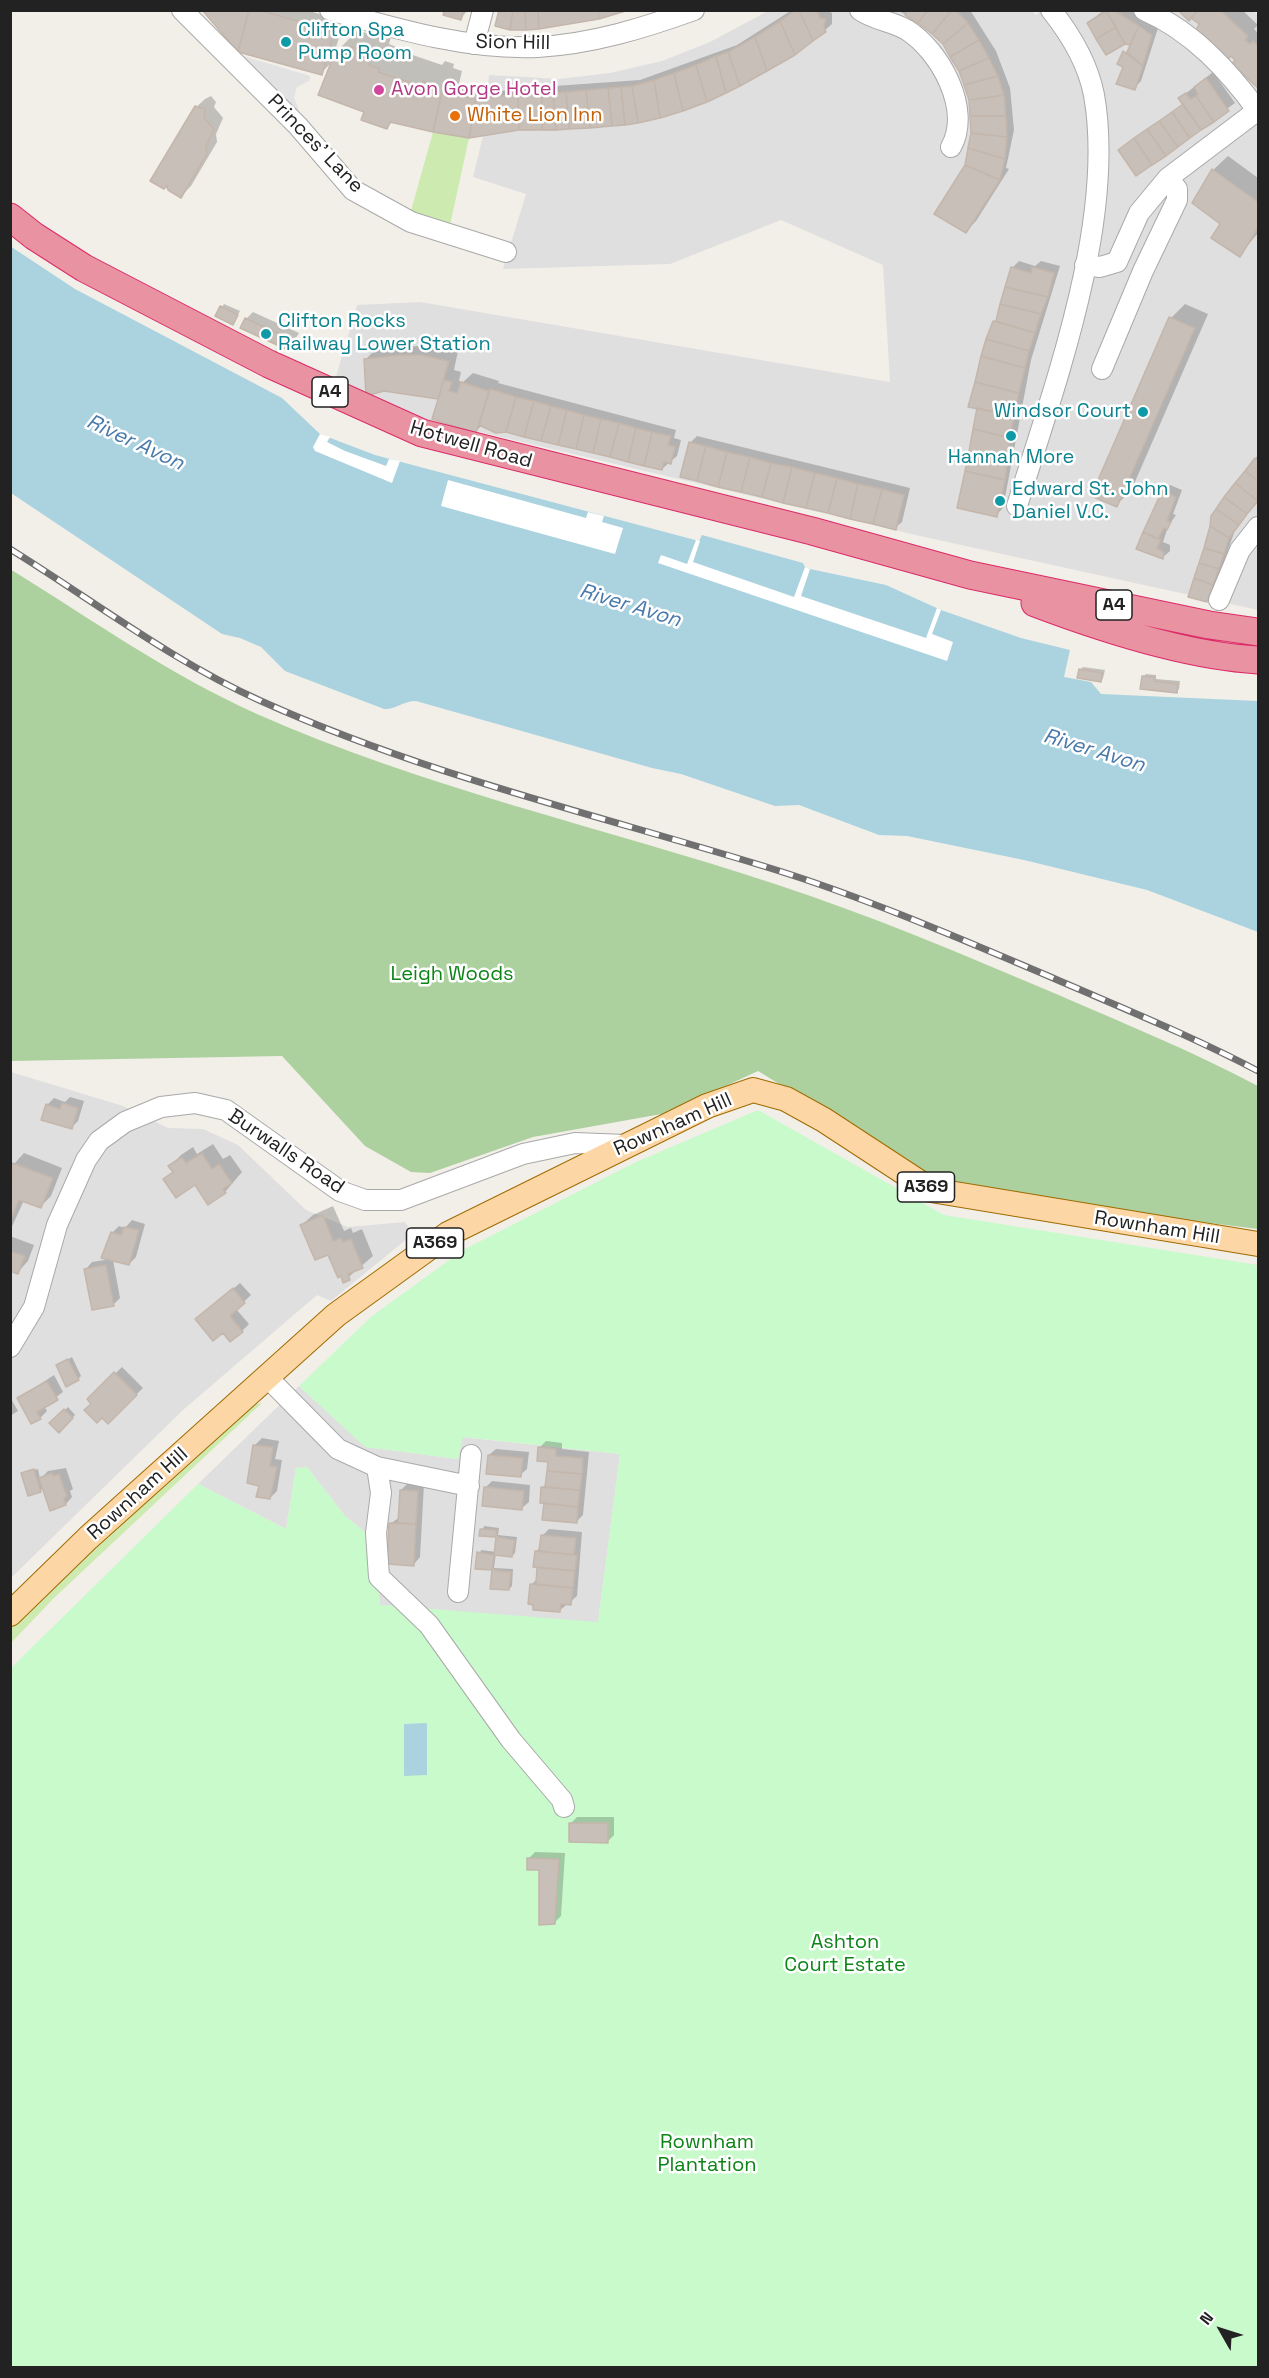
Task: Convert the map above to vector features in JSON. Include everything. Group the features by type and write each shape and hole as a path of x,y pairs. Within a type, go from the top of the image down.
{"highway":[{"name":"Hotwell Road","path":"10,217 34,236 84,268 269,364 422,434 812,531 970,575 1198,623 1258,632"},
{"name":"Hotwell Road","path":"970,575 1088,622 1193,651 1258,660"}],"main road":[{"name":"Rownham Hill","path":"10,1614 88,1538 336,1315 448,1233 707,1106 753,1090 786,1099 824,1120 931,1190 1258,1244"}],"street":[{"name":"Princes' Lane","path":"182,10 298,126 353,190 411,222 506,252"},
{"name":"Sion Hill","path":"330,10 390,27 474,44 538,47 599,39 629,32 694,10"},
{"path":"474,44 483,10"},
{"path":"860,10 907,30 934,58 954,100 957,130 951,147"},
{"path":"1017,506 1056,383 1085,265 1098,189 1094,94 1084,61 1051,10"},
{"path":"1085,265 1100,267 1117,262 1139,213 1168,178 1258,111 1203,48 1163,19 1144,10"},
{"path":"1102,369 1143,271 1177,200 1177,189 1168,178"},
{"path":"1219,600 1240,550 1258,527"},
{"name":"Burwalls Road","path":"10,1347 34,1307 57,1225 86,1160 99,1141 125,1122 161,1107 195,1103 226,1110 340,1191 366,1200 401,1200 534,1151 575,1143 626,1145"},
{"path":"268,1378 338,1449 377,1467 469,1486"},
{"path":"458,1592 471,1455"},
{"path":"377,1467 381,1493 376,1533 379,1577 429,1625 445,1644 511,1740 562,1800 564,1807"}],"shaded area":[{"path":"1031,10 1036,15 1042,10 1253,10 1258,16 1258,610 920,536 425,419 335,380 357,305 420,302 890,382 883,265 781,220 670,264 503,269 526,194 473,177 485,128 489,75 559,79 610,73 662,61 710,42 768,11"},
{"path":"240,55 310,76 309,81 297,87 294,97 302,119"},
{"path":"11,1072 123,1106 168,1128 203,1129 238,1145 306,1210 348,1227 405,1222 413,1234 331,1301 317,1295 183,1410 11,1578"},
{"path":"299,1386 366,1447 458,1459 462,1437 620,1454 598,1623 380,1605 372,1538 345,1516 307,1467 296,1468 286,1529 198,1484"}],"green space":[{"path":"433,132 469,138 450,225 410,214"},
{"name":"Leigh Woods","path":"10,569 131,646 193,682 257,714 384,764 710,863 881,922 1183,1049 1258,1086 1258,1229 1033,1201 935,1179 758,1071 667,1113 533,1137 430,1173 411,1172 365,1146 282,1056 11,1061"},
{"name":"Ashton Court Estate","path":"758,1110 944,1215 1258,1265 1258,2367 11,2368 11,1668 198,1484 286,1529 296,1468 307,1467 345,1516 372,1538 380,1605 598,1622 620,1454 463,1437 458,1459 365,1447 299,1386 372,1316 463,1250 636,1162"},
{"path":"262,1403 54,1598 11,1643 11,1627 173,1473 252,1405"}],"water":[{"name":"River Avon","path":"10,246 75,289 282,398 320,434 375,455 699,541 702,535 803,563 810,569 886,585 941,610 1021,638 1070,650 1064,677 1091,682 1101,694 1258,701 1258,932 1147,890 1024,860 907,836 879,835 799,805 775,806 681,774 652,768 416,701 384,709 285,671 261,647 240,638 222,634 11,493"},
{"path":"427,1723 427,1775 404,1776 404,1724"}],"pier":[{"path":"320,434 330,437 327,442 345,451 386,466 389,459 400,461 392,483 315,451 313,447"},
{"path":"448,480 586,518 588,512 604,516 602,522 623,528 615,554 441,506"},
{"path":"696,540 700,541 693,562 794,597 805,567 810,569 801,596 926,638 937,608 941,610 932,634 953,642 947,661 658,563 661,555 687,564"}],"building":[{"path":"202,10 249,10 238,52"},
{"name":"Clifton Spa Pump Room","path":"249,10 258,10 334,31 322,75 238,52"},
{"path":"445,10 464,10 461,20 443,15"},
{"path":"499,10 513,10 510,30 495,26"},
{"path":"513,10 525,10 526,30 510,30"},
{"path":"525,10 538,10 539,29 526,30"},
{"path":"538,10 598,10 599,19 539,29"},
{"path":"598,10 629,10 599,19"},
{"path":"795,10 799,10 813,41 795,55 780,21"},
{"path":"799,10 817,10 820,18 826,19 824,26 826,32 813,41"},
{"path":"908,10 928,10 918,23 905,15"},
{"path":"928,10 952,10 932,34 918,23"},
{"path":"952,10 956,10 968,23 943,44 932,34"},
{"path":"1114,10 1139,26 1130,45 1125,44 1106,11"},
{"path":"1178,10 1198,10 1189,21"},
{"path":"1198,10 1220,10 1248,36 1245,40 1250,44 1253,41 1258,46 1258,88 1232,64 1235,60 1231,56 1227,60 1196,31 1199,24 1191,18"},
{"path":"1106,11 1116,27 1096,39 1087,23"},
{"path":"780,21 795,55 767,71 755,37"},
{"path":"968,23 979,40 950,57 943,44"},
{"path":"1139,26 1152,35 1143,66 1127,52"},
{"path":"1116,27 1125,44 1106,55 1096,39"},
{"path":"755,37 767,71 740,86 728,52"},
{"path":"979,40 989,58 959,71 950,57"},
{"name":"Avon Gorge Hotel","path":"350,46 372,55 369,65 380,69 378,72 422,86 423,81 434,85 433,88 442,92 433,132 390,122 387,129 361,120 364,112 318,95 336,50 346,54"},
{"path":"1123,51 1143,66 1135,90 1116,84 1123,67 1117,64"},
{"path":"728,52 740,86 726,93 716,56"},
{"path":"716,56 726,93 707,102 696,65"},
{"path":"989,58 998,76 964,85 959,71"},
{"path":"696,65 707,102 683,111 674,73"},
{"path":"674,73 683,111 660,118 654,80"},
{"path":"998,76 1004,95 969,100 964,85"},
{"path":"1206,78 1229,111 1214,122 1196,96 1198,94 1194,87"},
{"path":"654,80 660,118 638,123 632,86"},
{"path":"632,86 638,123 625,125 621,87"},
{"path":"621,87 625,125 612,126 608,88"},
{"path":"608,88 612,126 590,128 586,90"},
{"path":"586,90 590,128 569,129 566,92"},
{"name":"White Lion Inn","path":"442,92 476,99 469,138 433,132"},
{"path":"566,92 569,129 556,130 553,93"},
{"path":"542,93 542,130 519,130 518,94"},
{"path":"542,93 553,93 556,130 542,130"},
{"path":"1186,93 1190,99 1196,96 1214,122 1201,130 1178,98"},
{"path":"518,94 519,130 469,138 476,99"},
{"path":"1004,95 1006,116 970,116 969,100"},
{"path":"1183,104 1201,130 1190,138 1172,112"},
{"path":"195,106 205,109 204,118 214,129 206,146 207,154 181,198 168,190 167,186 164,189 150,181"},
{"path":"1172,112 1190,138 1178,147 1159,121"},
{"path":"970,116 1006,116 1007,137 971,133"},
{"path":"1159,121 1178,147 1166,156 1147,129"},
{"path":"1147,129 1166,156 1152,165 1134,138"},
{"path":"971,133 1007,137 1005,159 968,148"},
{"path":"1134,138 1152,165 1136,176 1118,150"},
{"path":"968,148 1005,159 1000,180 965,165"},
{"path":"965,165 1000,180 966,233 934,214"},
{"path":"1212,169 1258,202 1258,228 1240,257 1211,238 1220,224 1192,203"},
{"path":"1011,267 1031,273 1032,267 1054,273 1048,297 1005,287"},
{"path":"1005,287 1048,297 1041,314 1000,304"},
{"path":"1000,304 1041,314 1035,333 996,321"},
{"path":"220,306 238,315 233,325 215,316"},
{"name":"Windsor Court","path":"1169,317 1195,328 1117,507 1091,496"},
{"name":"Clifton Rocks Railway Lower Station","path":"245,318 293,340 288,350 240,328"},
{"path":"993,321 1035,333 1029,351 986,339"},
{"path":"986,339 1029,351 1025,368 981,356"},
{"path":"421,355 449,361 438,399 384,391 366,396 364,359"},
{"path":"981,356 1025,368 1019,393 975,382"},
{"path":"444,380 452,382 449,391 457,393 461,382 489,391 476,433 432,419"},
{"path":"975,382 1019,393 1014,416 968,407"},
{"path":"490,389 516,397 506,432 496,433 479,425"},
{"path":"516,397 534,401 524,437 506,432"},
{"path":"534,401 551,406 541,441 524,437"},
{"path":"551,406 567,410 558,445 541,441"},
{"path":"977,408 1014,416 1010,438 973,429"},
{"path":"567,410 584,415 576,449 558,445"},
{"path":"584,415 601,419 593,453 576,449"},
{"path":"601,419 619,423 610,457 593,453"},
{"path":"619,423 636,428 628,462 610,457"},
{"path":"636,428 652,432 644,466 628,462"},
{"path":"973,429 1010,438 1008,459 969,451"},
{"path":"652,432 671,436 668,445 675,447 671,464 664,462 662,470 644,466"},
{"path":"689,442 706,446 697,481 680,477"},
{"path":"706,446 727,452 718,487 697,481"},
{"path":"969,451 1008,459 1005,480 965,471"},
{"path":"727,452 750,457 741,492 718,487"},
{"path":"750,457 771,463 762,497 741,492"},
{"path":"1255,458 1258,460 1258,481 1245,471"},
{"path":"771,463 792,467 783,503 762,497"},
{"path":"792,467 815,473 806,508 783,503"},
{"path":"965,471 1005,480 997,517 957,508"},
{"path":"1245,471 1258,481 1258,501 1235,483"},
{"path":"815,473 837,478 828,513 806,508"},
{"path":"837,478 858,484 850,519 828,513"},
{"path":"1235,483 1258,501 1247,514 1224,497"},
{"path":"858,484 882,489 873,524 850,519"},
{"path":"882,489 904,495 896,530 873,524"},
{"path":"1162,491 1176,497 1167,521 1171,522 1167,530 1164,528 1158,539 1143,532"},
{"path":"1224,497 1247,514 1239,525 1216,509"},
{"path":"1216,509 1239,525 1229,538 1210,526 1211,516"},
{"path":"1210,526 1229,538 1224,554 1204,548"},
{"path":"1143,532 1161,540 1157,548 1164,552 1163,559 1136,549"},
{"path":"1204,548 1224,554 1219,569 1199,563"},
{"path":"1199,563 1219,569 1213,585 1194,578"},
{"path":"1194,578 1213,585 1207,602 1188,597"},
{"path":"1079,669 1103,673 1101,682 1077,678"},
{"path":"1142,676 1154,677 1154,681 1178,684 1177,693 1140,689"},
{"path":"62,1103 78,1108 72,1129 41,1120 46,1104 60,1109"},
{"path":"202,1153 212,1169 219,1164 232,1183 223,1189 226,1193 208,1205 195,1185 176,1198 163,1179 173,1172 168,1166 182,1157 186,1163"},
{"path":"12,1163 53,1178 41,1208 19,1200 10,1221"},
{"path":"323,1215 333,1241 341,1238 343,1242 351,1239 363,1268 348,1274 350,1280 343,1283 341,1276 338,1278 328,1255 315,1260 300,1225"},
{"path":"124,1227 139,1230 129,1265 101,1258 111,1232 121,1235"},
{"path":"10,1251 25,1256 18,1274 10,1271"},
{"path":"106,1265 114,1306 92,1310 84,1269"},
{"path":"233,1288 245,1303 230,1316 243,1332 230,1342 223,1333 213,1341 195,1319"},
{"path":"68,1359 79,1380 66,1387 56,1365"},
{"path":"114,1372 137,1395 108,1424 102,1418 97,1423 84,1410 91,1404 87,1399"},
{"path":"47,1381 58,1400 37,1412 41,1419 31,1424 17,1398"},
{"path":"64,1409 73,1418 59,1433 49,1423"},
{"path":"253,1445 273,1447 270,1466 277,1467 270,1499 256,1497 259,1486 247,1483"},
{"path":"538,1447 556,1449 556,1456 583,1458 582,1474 547,1471 548,1462 537,1461"},
{"path":"488,1455 523,1458 521,1477 486,1474"},
{"path":"34,1469 41,1492 28,1496 21,1473"},
{"path":"547,1471 582,1474 580,1490 545,1487"},
{"path":"52,1473 53,1476 59,1474 67,1497 64,1498 66,1505 50,1511 39,1478"},
{"path":"484,1487 524,1491 522,1510 482,1506"},
{"path":"541,1487 580,1490 578,1507 540,1503"},
{"path":"400,1490 418,1491 416,1524 398,1523"},
{"path":"544,1503 578,1507 577,1523 542,1520"},
{"path":"389,1523 416,1524 414,1566 387,1564"},
{"path":"480,1529 497,1530 496,1537 479,1536"},
{"path":"541,1535 576,1538 574,1555 539,1551"},
{"path":"496,1537 515,1540 512,1557 494,1555"},
{"path":"535,1551 577,1555 575,1571 533,1567"},
{"path":"477,1552 494,1555 492,1570 475,1569"},
{"path":"537,1567 575,1571 573,1588 536,1584"},
{"path":"492,1570 511,1572 509,1590 490,1589"},
{"path":"530,1584 573,1588 571,1605 561,1604 560,1612 533,1610 533,1605 528,1604"},
{"path":"569,1823 608,1823 608,1843 569,1842"},
{"path":"527,1858 559,1859 555,1924 539,1925 539,1870 527,1870"}],"railway":[{"path":"10,549 196,668 261,701 323,727 450,773 773,869 880,906 1131,1011 1258,1071"}],"place":[{"name":"Clifton Spa Pump Room","path":"286,42"},
{"name":"Avon Gorge Hotel","path":"379,90"},
{"name":"White Lion Inn","path":"455,116"},
{"name":"Clifton Rocks Railway Lower Station","path":"266,334"},
{"name":"Windsor Court","path":"1143,412"},
{"name":"Hannah More","path":"1011,436"},
{"name":"Edward St. John Daniel V.C.","path":"1000,501"}],"park label":[{"name":"Rownham Plantation","path":"707,2154"}]}
